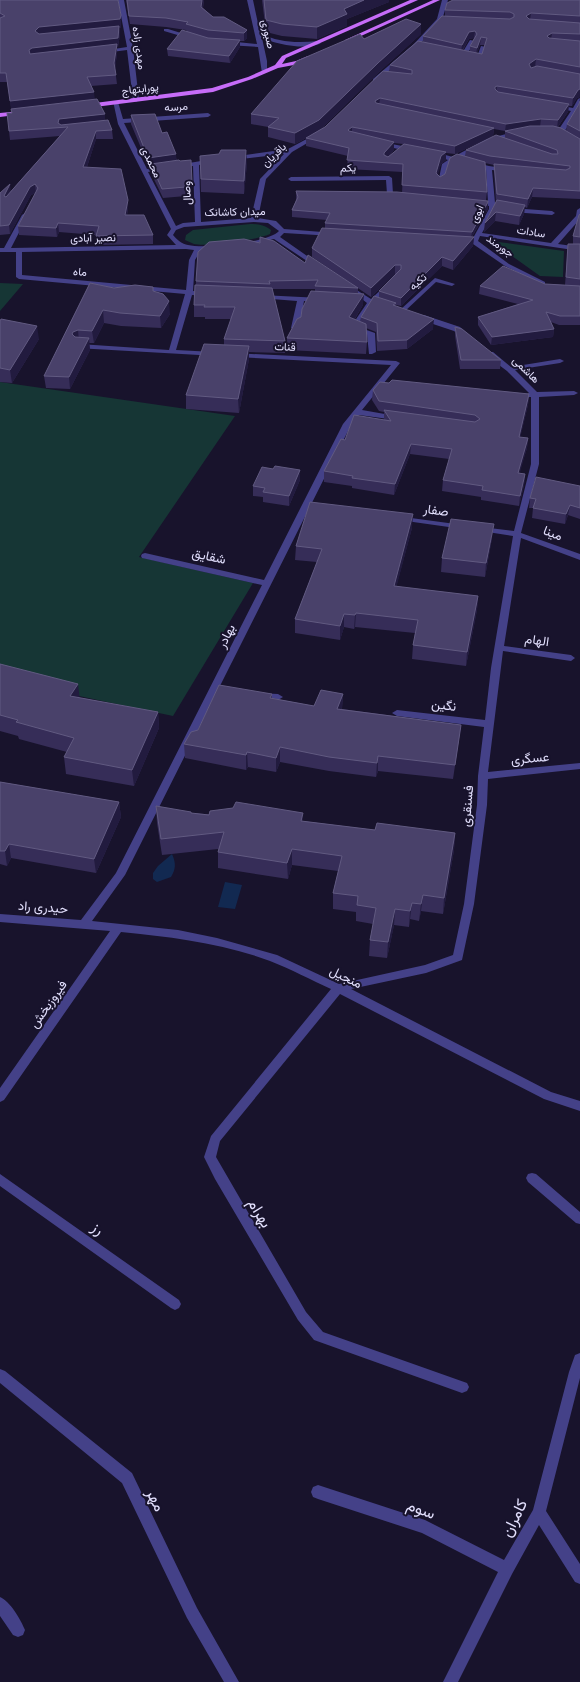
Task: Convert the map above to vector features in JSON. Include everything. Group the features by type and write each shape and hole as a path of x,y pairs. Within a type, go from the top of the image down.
{"main road":[{"name":"پورابتهاج","path":"277,66 284,57 415,0"},
{"path":"340,44 437,0"},
{"name":"پورابتهاج","path":"77,107 213,90 250,78 277,66 297,63 312,56"},
{"path":"0,115 31,112"}],"street":[{"name":"مهدی زاده","path":"121,0 130,48 136,100"},
{"path":"250,0 255,0"},
{"name":"صبوری","path":"250,0 264,60 264,72"},
{"path":"370,86 416,45 439,20 445,0"},
{"path":"439,20 446,20"},
{"path":"119,31 127,30"},
{"path":"166,30 201,40"},
{"path":"258,34 268,40 282,43 318,43"},
{"path":"464,55 472,41"},
{"path":"223,43 261,46"},
{"path":"416,45 423,47"},
{"path":"457,54 479,59 483,47"},
{"path":"100,52 130,48"},
{"path":"381,75 388,76"},
{"path":"580,100 559,130 580,144"},
{"name":"محمدی","path":"115,102 121,122 174,229"},
{"path":"551,106 574,110"},
{"name":"مرسه","path":"113,124 121,122 208,115"},
{"path":"490,132 505,135"},
{"path":"440,182 445,164 455,158 494,139 505,135 526,132"},
{"name":"باقریان","path":"254,220 263,179 290,151 322,133"},
{"path":"494,139 509,144"},
{"path":"373,142 399,150 416,151"},
{"path":"228,159 290,151"},
{"path":"424,152 455,158 489,168 512,170"},
{"path":"144,171 220,160"},
{"name":"وصال","path":"196,163 198,223"},
{"name":"ابوی","path":"475,242 492,209 489,168"},
{"name":"یکم","path":"291,179 389,178 393,197 382,194"},
{"path":"469,202 492,204 525,211 552,213"},
{"path":"3,250 28,210"},
{"path":"552,246 580,214"},
{"name":"میدان کاشانک","path":"174,229 183,225 198,223 266,220 278,224 282,231"},
{"path":"174,229 170,235 173,240 187,247 198,249 262,241 275,237 282,231 344,235"},
{"name":"سادات","path":"478,234 580,250"},
{"path":"275,237 326,272"},
{"name":"جورمند","path":"452,240 475,242 507,266 548,285"},
{"name":"نصیر آبادی","path":"3,250 19,251 187,247"},
{"path":"172,352 189,293 192,260 198,249"},
{"name":"ماه","path":"19,251 19,277 189,293"},
{"name":"تکیه","path":"403,311 435,280 452,284"},
{"path":"372,352 371,333 354,328 370,302 392,281"},
{"path":"345,285 370,302"},
{"path":"189,293 212,294"},
{"path":"250,297 332,301"},
{"path":"296,328 301,299"},
{"path":"355,302 370,302 457,329 474,342"},
{"name":"قنات","path":"79,346 224,355 396,363"},
{"name":"هاشمی","path":"486,351 510,369 535,395 535,464 517,534"},
{"path":"510,369 560,361"},
{"name":"بهادر","path":"84,924 120,875 216,692 267,582 347,424 396,363"},
{"path":"521,395 574,393"},
{"path":"357,412 404,419"},
{"name":"صفار","path":"391,517 517,534"},
{"name":"مینا","path":"517,534 580,557"},
{"name":"فسنقری","path":"338,988 426,969 458,957 469,904 482,805 483,776 489,724 517,534"},
{"name":"شقایق","path":"145,556 267,582"},
{"name":"الهام","path":"499,648 571,658"},
{"path":"249,695 278,697"},
{"name":"نگین","path":"397,713 489,724"},
{"name":"عسگری","path":"483,776 580,766"},
{"name":"حیدری راد","path":"0,918 84,924"},
{"name":"منجیل","path":"84,924 178,934 217,942 273,958 338,988 548,1096 580,1106"},
{"name":"فیروزبخش","path":"0,1097 118,928"},
{"name":"بهرام","path":"338,988 215,1139 210,1157 219,1175 302,1316 319,1336 462,1387"},
{"name":"رز","path":"0,1178 176,1304"},
{"path":"532,1178 580,1219"},
{"name":"کامران","path":"450,1682 507,1569 539,1512 575,1372 580,1359"},
{"name":"مهر","path":"0,1375 127,1478 192,1613 232,1682"},
{"name":"سوم","path":"318,1492 425,1527 507,1569"},
{"path":"539,1512 580,1577"},
{"path":"0,1604 18,1630"}],"green space":[{"path":"250,224 266,227 271,230 270,234 244,241 210,245 194,244 185,240 186,235 193,230"},
{"path":"491,241 564,251 563,277 540,276"},
{"path":"0,283 23,284 0,311"},
{"path":"0,382 235,416 139,557 253,583 173,716 46,689 0,671"}],"water":[{"path":"172,854 175,866 173,874 171,877 157,882 153,879 153,873 158,866"},
{"path":"225,882 242,885 235,909 218,907"}],"building":[{"path":"0,0 118,0 121,15 120,19 39,27 35,31 39,34 119,26 118,38 32,48 29,50 30,54 117,44 114,63 116,75 87,77 94,92 10,101 6,73 0,73 0,18 5,16 0,13"},
{"path":"127,0 202,0 201,7 213,17 224,17 247,30 244,33 208,30 186,24 188,22 166,18 129,16"},
{"path":"264,0 364,0 344,9 347,14 317,27 282,24 266,20"},
{"path":"453,0 580,0 580,16 531,13 526,16 529,19 580,23 580,34 552,33 547,36 549,38 580,41 580,67 536,59 529,64 531,68 537,66 580,74 580,89 573,98 497,86 495,87 498,92 569,104 558,120 541,119 506,124 380,98 375,101 376,103 494,128 455,146 352,127 348,130 394,142 384,153 384,155 388,157 404,144 446,152 441,156 436,173 440,177 445,174 450,158 457,154 485,162 487,192 402,185 403,164 347,160 349,148 306,138 325,127 383,71 412,74 412,70 390,65 418,41 482,54 487,38 481,37 477,48 470,46 477,34 475,31 469,32 462,45 423,36 442,16 510,19 514,17 514,14 510,12 445,10 447,3"},
{"path":"406,19 421,24 319,120 295,133 268,127 279,118 251,114 297,61 360,34 364,39"},
{"path":"182,30 208,38 240,40 229,56 167,49"},
{"path":"97,99 105,114 59,119 58,123 61,125 108,120 112,130 96,131 83,167 121,169 128,200 125,215 144,215 153,235 96,236 99,226 58,223 56,228 18,226 38,188 35,184 30,187 9,225 0,226 0,193 10,184 4,196 6,197 68,127 9,131 7,113 12,113 11,109"},
{"path":"580,101 580,131 567,124"},
{"path":"155,114 162,133 167,132 176,154 148,158 131,115"},
{"path":"530,126 553,126 561,128 580,139 580,191 533,188 528,199 497,194 494,164 566,170 570,168 570,166 490,156 466,150 496,135 552,154 558,154 557,150 505,131"},
{"path":"221,150 246,150 244,181 201,179 200,156 219,154"},
{"path":"191,160 192,182 187,182 186,187 162,189 151,164"},
{"path":"296,191 397,192 488,202 472,232 325,223 330,213 292,210 298,197"},
{"path":"497,200 525,205 520,216 496,212 485,223"},
{"path":"580,214 580,237 573,236 579,215"},
{"path":"322,228 474,237 453,261 442,257 401,298 379,291 401,269 401,265 395,265 371,288 312,248"},
{"path":"260,237 274,241 305,263 308,255 358,288 315,286 318,280 269,281 270,284 196,281 198,252 209,242 244,239 260,243"},
{"path":"568,244 580,244 580,279 566,277"},
{"path":"503,266 545,284 580,286 580,316 560,316 546,312 554,329 492,337 478,317 533,300 480,286"},
{"path":"90,283 114,288 135,285 153,287 153,291 163,294 169,301 160,316 120,313 103,310 92,331 78,330 73,332 72,334 75,337 89,338 69,377 44,376"},
{"path":"195,285 272,288 285,341 224,339 235,307 204,307 205,305 194,305"},
{"path":"311,291 364,294 349,317 366,324 367,342 287,338 297,319 301,317 302,309"},
{"path":"374,296 396,303 393,305 434,319 407,340 378,341 377,323 361,317"},
{"path":"1,319 37,326 10,370 0,368"},
{"path":"455,327 462,329 501,360 461,360"},
{"path":"204,344 249,346 238,399 186,395"},
{"path":"392,380 529,394 519,437 528,438 518,473 525,474 520,496 482,490 483,486 443,480 452,449 411,444 395,484 352,478 353,476 324,471 341,439 345,440 354,415 391,421 384,410 475,422 480,419 475,415 379,401 373,390 380,382 389,383"},
{"path":"275,466 300,470 289,496 263,492 265,488 253,486 262,467 273,469"},
{"path":"536,477 580,486 580,508 570,505 566,514 533,508 536,499 530,498"},
{"path":"310,502 413,514 394,586 478,596 467,652 413,645 418,620 356,613 355,615 344,614 340,626 295,619 322,549 296,546"},
{"path":"451,519 494,524 486,563 442,558"},
{"path":"0,664 78,684 70,696 158,712 132,770 64,757 74,738 16,722 18,720 0,715"},
{"path":"219,685 272,694 270,698 314,706 321,690 343,694 337,709 461,725 455,765 378,756 377,763 329,757 280,747 276,758 247,752 246,755 184,744 191,732 198,730"},
{"path":"0,782 119,802 94,859 9,844 5,851 0,851"},
{"path":"236,802 303,813 301,821 375,830 377,823 455,833 444,898 423,895 421,904 412,903 410,911 395,909 388,942 370,940 376,908 357,905 358,896 333,893 342,856 292,849 287,863 218,852 224,832 161,839 156,806 209,815 210,811 233,808"}]}
